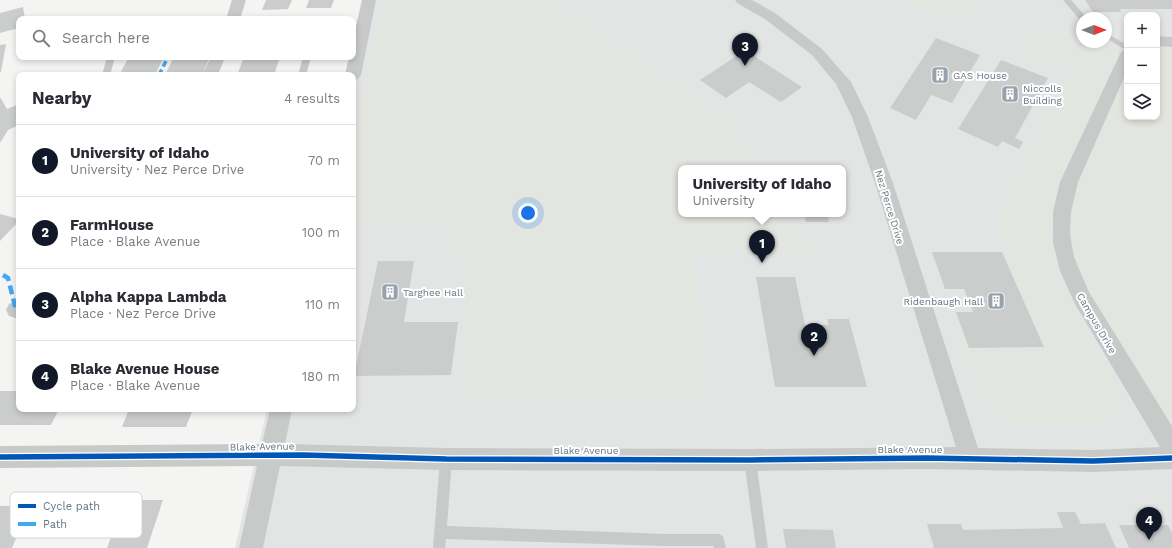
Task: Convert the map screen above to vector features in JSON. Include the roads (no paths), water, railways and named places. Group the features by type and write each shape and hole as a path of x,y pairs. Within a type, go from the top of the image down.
{"street":[{"path":"234,16 239,0"},
{"path":"356,47 358,28 369,0"},
{"name":"Nez Perce Drive","path":"742,0 770,16 817,52 842,82 860,117 884,183 970,458"},
{"path":"1160,41 1172,42"},
{"path":"211,72 217,60"},
{"path":"353,72 355,60"},
{"name":"Campus Drive","path":"1124,61 1067,189 1063,201 1060,222 1062,243 1068,265 1082,301 1172,448"},
{"path":"251,548 280,412"},
{"name":"Blake Avenue","path":"0,457 303,455 446,459 750,460 970,458 1093,461 1172,458"}],"lane":[{"path":"1067,0 1078,12"},
{"path":"1112,39 1124,46"},
{"path":"107,72 110,60"},
{"path":"303,72 306,60"},
{"path":"439,548 446,459"},
{"path":"750,460 762,548"},
{"path":"440,532 666,540 719,540 720,548"}],"place":[{"name":"Alpha Kappa Lambda","path":"745,66"},
{"name":"GAS House","path":"940,75"},
{"name":"Niccolls Building","path":"1010,94"},
{"name":"University of Idaho","path":"762,263"},
{"name":"Targhee Hall","path":"390,292"},
{"name":"Ridenbaugh Hall","path":"996,301"},
{"name":"FarmHouse","path":"814,356"},
{"name":"Blake Avenue House","path":"1149,540"}]}
